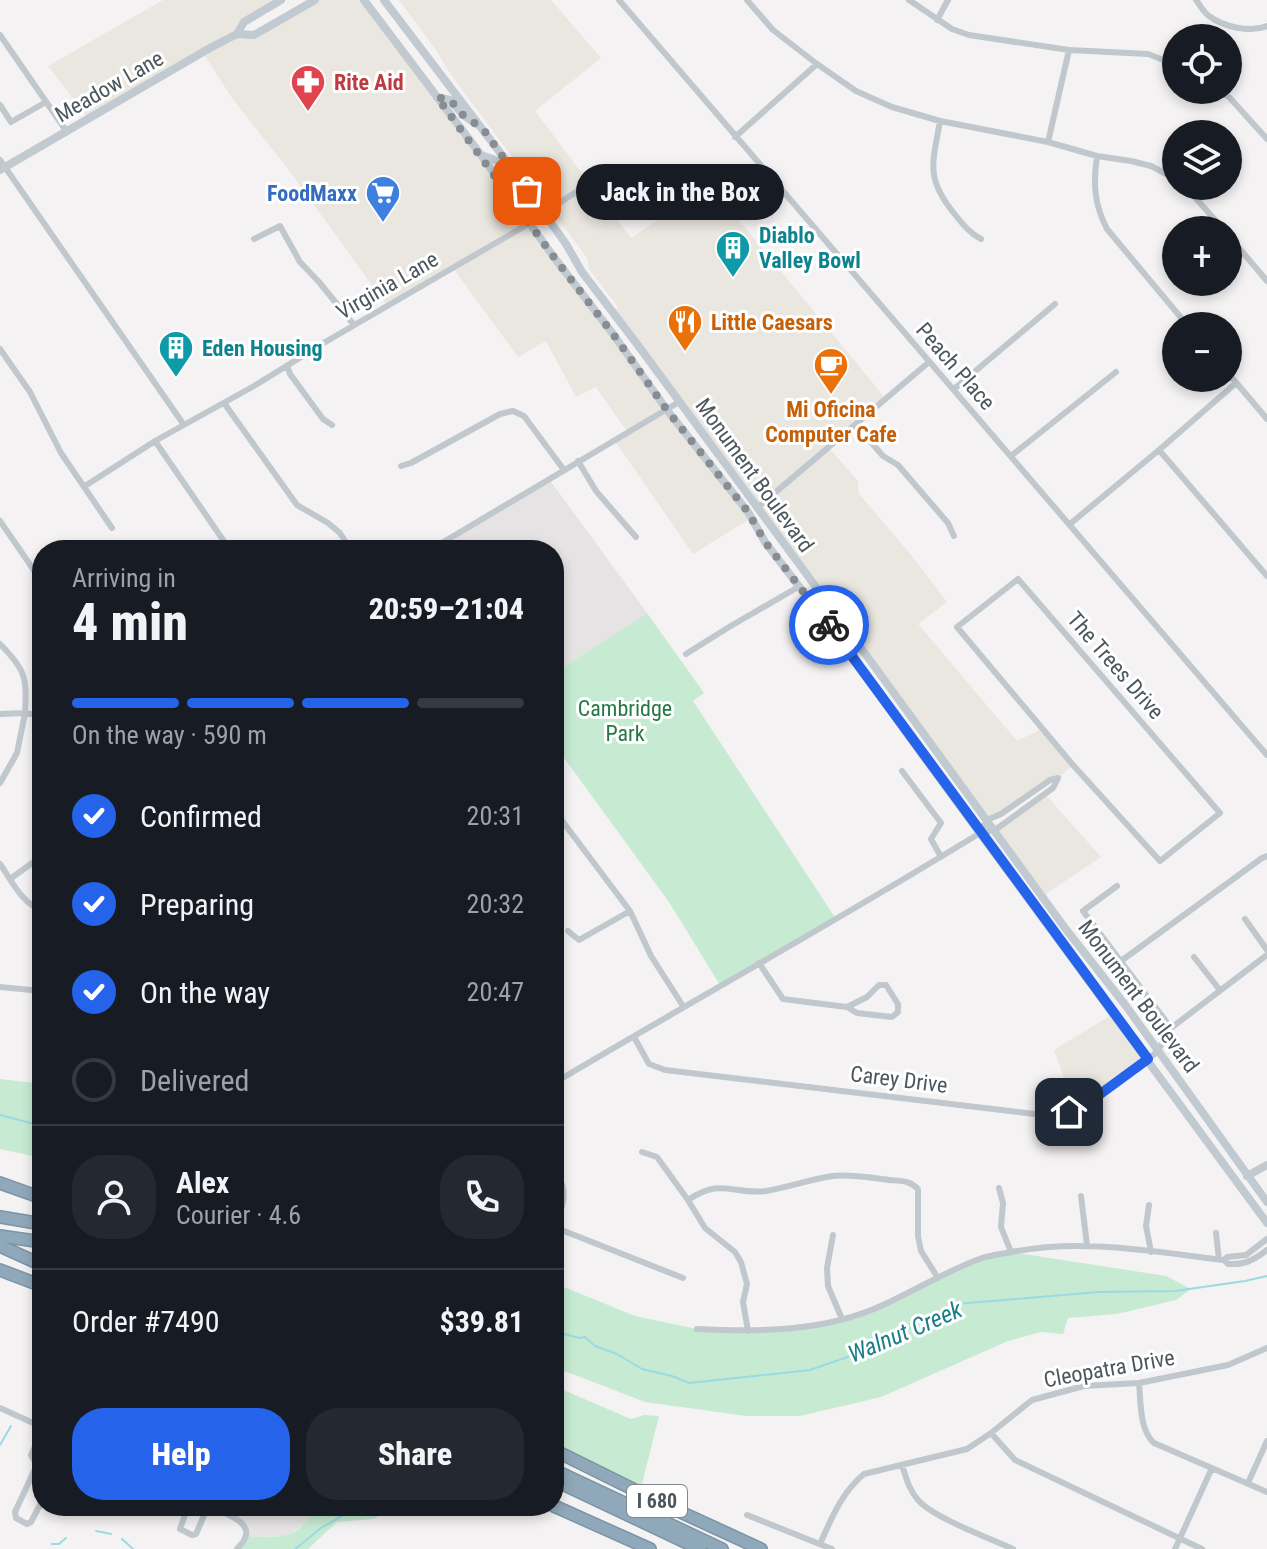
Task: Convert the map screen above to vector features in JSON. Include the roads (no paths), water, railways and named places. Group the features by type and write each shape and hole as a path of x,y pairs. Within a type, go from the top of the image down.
{"highway":[{"path":"0,1183 32,1194"},
{"path":"0,1217 32,1222"},
{"path":"0,1236 32,1241"},
{"path":"0,1246 32,1260"},
{"path":"0,1270 32,1282"},
{"name":"I 680","path":"564,1455 761,1549"},
{"name":"I 680","path":"564,1475 722,1549"},
{"name":"I 680","path":"564,1485 700,1549"},
{"path":"564,1510 650,1549"}],"main road":[{"name":"Meadow Lane","path":"2,166 237,34 244,22 281,0"},
{"name":"Meadow Lane","path":"237,34 254,35 315,0"},
{"name":"Monument Boulevard","path":"364,0 667,410 748,512 765,542 1267,1223"},
{"name":"Monument Boulevard","path":"384,0 508,163 566,244 582,272 1065,928 1126,1006 1267,1202"},
{"path":"437,97 450,100 463,115 483,129"},
{"path":"481,155 508,163"},
{"path":"1239,1183 1267,1165"}],"street":[{"name":"Peach Place","path":"619,0 1266,753"},
{"path":"747,0 773,30 817,64 856,91 892,107 940,121 1151,166 1162,172"},
{"path":"909,0 952,29 969,35 1069,50 1148,54 1162,60"},
{"path":"937,20 948,0"},
{"path":"1196,0 1206,15 1221,22 1248,30 1267,26"},
{"path":"0,35 67,132"},
{"path":"1048,142 1069,50"},
{"path":"735,137 817,64"},
{"path":"0,105 11,122 46,102"},
{"path":"1235,104 1267,139"},
{"path":"940,121 932,162 933,177 939,194 969,232 981,239"},
{"path":"1097,156 1094,192 1107,229 1176,312"},
{"path":"2,166 184,425"},
{"name":"Virginia Lane","path":"85,486 155,441 530,223 598,177"},
{"path":"1197,200 1212,216"},
{"path":"254,239 280,226 300,262 354,325"},
{"path":"1242,252 1267,281"},
{"path":"954,389 1055,304"},
{"path":"0,349 30,392 61,453 112,528"},
{"path":"757,508 929,362"},
{"path":"287,365 290,374 323,419 332,425"},
{"path":"1011,456 1116,372"},
{"path":"1242,390 1267,419"},
{"path":"1070,524 1226,392"},
{"path":"445,540 679,402"},
{"path":"224,403 297,505 328,523 344,540"},
{"path":"401,466 500,414 513,411 524,416 564,470"},
{"path":"856,425 883,456 898,465 948,523 954,536"},
{"path":"155,441 223,540"},
{"path":"1159,450 1267,576"},
{"path":"578,461 596,491 636,537"},
{"path":"0,521 32,567"},
{"name":"The Trees Drive","path":"1018,579 1220,813 1160,861 1073,765 957,627 1018,579"},
{"path":"686,654 800,586"},
{"path":"0,644 22,670 27,685 17,753 0,783"},
{"path":"0,714 32,714"},
{"path":"564,1077 980,833 995,830 1053,788 1058,778 1073,765"},
{"path":"902,771 941,823 931,839 941,857"},
{"path":"980,833 987,820 1058,778"},
{"path":"564,831 630,911 651,956 683,1006"},
{"path":"1121,961 1267,856"},
{"path":"10,879 32,863"},
{"path":"0,864 32,905"},
{"path":"1117,886 1083,911 1171,1028"},
{"path":"568,931 579,940 630,911"},
{"path":"1157,1052 1171,1028 1267,952 1245,919"},
{"path":"1194,957 1219,989"},
{"path":"759,963 783,999 847,1007 857,1013 892,1017 899,1008 886,985 879,985 867,997 847,1007"},
{"path":"0,987 32,990"},
{"name":"Carey Drive","path":"634,1037 649,1064 665,1070 1043,1115 1069,1112 1088,1103 1157,1052"},
{"path":"642,1152 657,1157 705,1228 735,1252 741,1262 747,1284 743,1302 748,1331"},
{"path":"688,1200 700,1192 720,1187 763,1191 831,1176 850,1175 910,1182 918,1189 917,1224 921,1251 938,1278"},
{"path":"999,1188 1003,1203 1001,1227 1011,1252"},
{"path":"1081,1196 1087,1245"},
{"path":"1149,1205 1146,1226 1151,1252"},
{"path":"564,1232 683,1278"},
{"path":"1216,1233 1222,1260"},
{"path":"833,1235 827,1268 828,1286 842,1319"},
{"path":"1222,1260 1246,1255 1267,1239"},
{"path":"697,1329 790,1329 842,1319 880,1307 983,1258 1036,1247 1087,1245 1222,1260 1228,1264 1249,1263 1267,1250"},
{"name":"Cleopatra Drive","path":"820,1544 841,1498 864,1474 967,1449 1032,1400 1084,1386 1139,1383 1228,1365 1267,1348"},
{"path":"1139,1383 1144,1429 1154,1443 1267,1492"},
{"path":"0,1408 32,1424"},
{"path":"991,1433 1015,1460 1202,1549"},
{"path":"1248,1483 1267,1441"},
{"path":"902,1465 912,1492 926,1507 1013,1549"},
{"path":"1175,1549 1212,1468"},
{"path":"32,1475 15,1512 16,1518 27,1524 34,1516"},
{"path":"747,1515 832,1549"},
{"path":"185,1516 180,1529 192,1535 196,1534 204,1516"},
{"path":"230,1516 240,1521 246,1530 246,1537 237,1549"}],"waterway":[{"name":"Walnut Creek","path":"0,1115 32,1123"},
{"name":"Walnut Creek","path":"564,1334 585,1337 595,1346 617,1354 642,1369 689,1383 810,1370 885,1344 956,1304 1098,1292 1175,1291 1267,1276"},
{"path":"0,1445 11,1426"},
{"path":"295,1549 342,1516"},
{"path":"96,1531 111,1534"},
{"path":"52,1544 59,1544 66,1538"},
{"path":"122,1539 133,1549"}],"place":[{"name":"Rite Aid","path":"308,113"},
{"name":"Jack in the Box","path":"527,191"},
{"name":"FoodMaxx","path":"383,224"},
{"name":"Diablo Valley Bowl","path":"733,279"},
{"name":"Little Caesars","path":"685,353"},
{"name":"Eden Housing","path":"176,379"},
{"name":"Mi Oficina Computer Cafe","path":"831,396"}],"park label":[{"name":"Cambridge Park","path":"625,720"}]}
